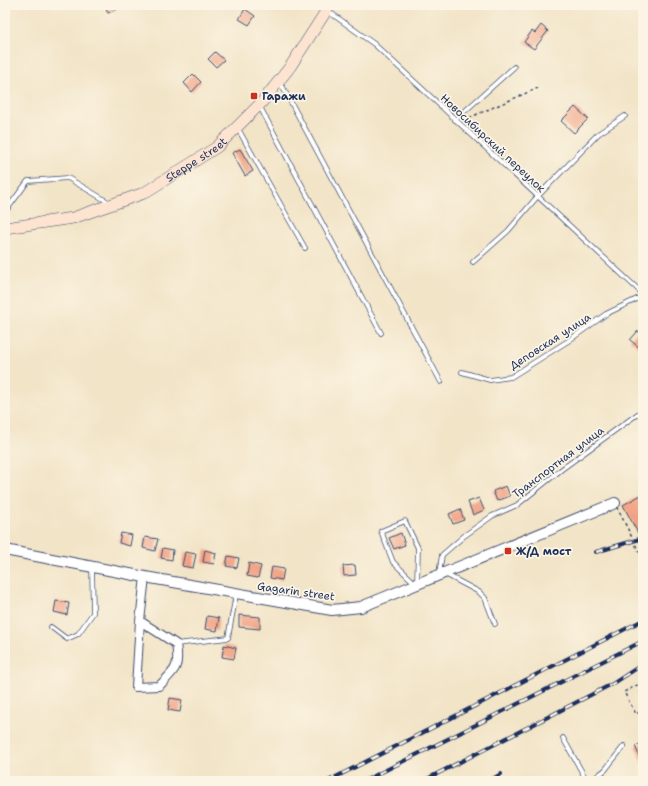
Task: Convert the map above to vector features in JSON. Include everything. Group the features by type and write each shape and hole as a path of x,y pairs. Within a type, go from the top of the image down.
{"main road":[{"name":"Steppe street","path":"5,228 73,218 144,193 217,147 259,105 290,67 328,7"}],"street":[{"name":"Gagarin street","path":"5,550 236,594 332,610 361,607 616,505"},
{"path":"140,621 176,644 178,656 175,670 159,686 136,687 140,621 145,577"}],"lane":[{"name":"Новосибирский переулок","path":"328,7 374,44 537,197 642,292"},
{"path":"457,121 514,66"},
{"path":"279,80 441,382"},
{"path":"259,105 381,333"},
{"path":"473,262 508,231 537,197 598,134 625,116"},
{"path":"237,127 305,248"},
{"path":"5,212 28,181 68,178 112,204"},
{"name":"Деповская улица","path":"462,372 475,374 490,380 511,377 568,342 606,314 642,292"},
{"name":"Транспортная улица","path":"442,575 442,555 464,536 492,516 518,505 562,470 643,410"},
{"path":"405,521 418,548 417,585 393,562 381,531 405,521"},
{"path":"51,627 67,639 78,634 93,614 92,567"},
{"path":"442,575 479,592 485,598 495,624"},
{"path":"176,644 228,638 236,594"},
{"path":"563,738 587,781"},
{"path":"591,781 605,770 624,746"}],"path":[{"path":"457,121 538,88"},
{"path":"616,505 643,560"},
{"path":"643,682 624,692 636,714 643,710"}],"building":[{"path":"105,5 115,5 117,9 108,13"},
{"path":"245,9 255,16 249,25 239,19"},
{"path":"541,25 548,31 534,49 524,42 532,31 535,33"},
{"path":"215,52 224,60 216,67 208,59"},
{"path":"193,74 201,82 192,92 184,83"},
{"path":"575,107 588,119 574,133 561,121"},
{"path":"240,149 253,171 245,176 232,153"},
{"path":"638,331 643,335 643,344 640,348 630,340"},
{"path":"506,486 510,496 497,501 493,491"},
{"path":"643,494 643,535 640,537 623,505"},
{"path":"479,498 484,510 473,515 468,502"},
{"path":"460,509 464,520 453,524 449,514"},
{"path":"121,533 132,535 130,546 119,543"},
{"path":"401,533 405,545 394,549 389,538"},
{"path":"145,537 158,539 155,551 143,548"},
{"path":"163,548 173,550 172,560 161,558"},
{"path":"205,550 216,553 214,564 203,562"},
{"path":"185,552 196,554 193,568 182,566"},
{"path":"228,556 239,558 237,568 226,566"},
{"path":"249,563 261,566 258,578 247,576"},
{"path":"355,565 356,575 344,576 343,566"},
{"path":"272,567 284,569 282,580 270,578"},
{"path":"56,601 69,603 67,615 54,612"},
{"path":"239,615 260,617 260,629 239,627"},
{"path":"207,616 219,618 217,631 205,629"},
{"path":"224,645 236,648 234,659 222,657"},
{"path":"170,698 182,700 180,712 168,710"},
{"path":"643,743 643,765 635,746"}],"railway":[{"path":"596,552 643,538"},
{"path":"328,781 643,620"},
{"path":"364,781 643,641"},
{"path":"423,781 614,683 643,664"},
{"path":"489,781 501,774"}],"place":[{"name":"Гаражи","path":"254,96"},
{"name":"Ж/Д мост","path":"508,551"}]}
